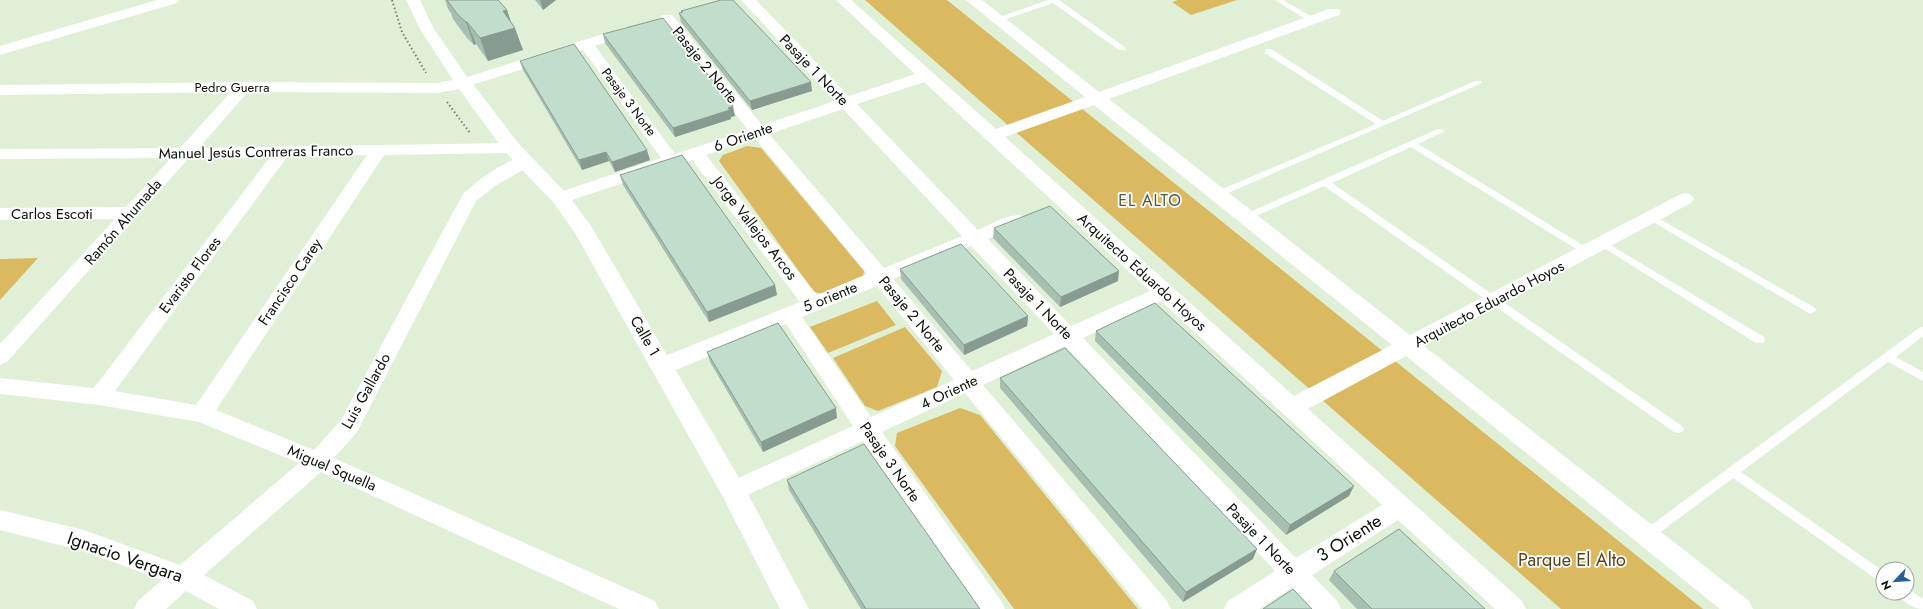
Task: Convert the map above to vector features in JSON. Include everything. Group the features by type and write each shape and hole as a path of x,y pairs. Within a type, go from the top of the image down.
{"street":[{"path":"0,51 172,0"},
{"path":"413,0 427,28 463,83 586,44"},
{"name":"Pasaje 1 Norte","path":"748,0 1328,609"},
{"name":"Arquitecto Eduardo Hoyos","path":"843,0 1513,609"},
{"path":"979,1 998,19 1740,609"},
{"path":"993,136 1334,12"},
{"name":"Pasaje 2 Norte","path":"586,44 661,20 759,132 881,276 1158,609"},
{"name":"Pasaje 3 Norte","path":"586,44 672,161"},
{"name":"6 Oriente","path":"560,198 926,76"},
{"name":"Pedro Guerra","path":"0,90 244,87 437,88 463,83"},
{"name":"Calle 1","path":"463,83 519,155 560,198 584,231 663,366 733,491 795,609"},
{"name":"Ramón Ahumada","path":"0,357 105,243 129,213 244,87"},
{"name":"Manuel Jesús Contreras Franco","path":"0,154 378,151 519,155"},
{"name":"Francisco Carey","path":"202,414 378,151"},
{"name":"Evaristo Flores","path":"99,397 282,152"},
{"name":"Jorge Vallejos Arcos","path":"696,153 813,304"},
{"name":"Luis Gallardo","path":"147,609 318,461 349,426 469,198 482,185 498,174 519,155"},
{"name":"Arquitecto Eduardo Hoyos","path":"1292,407 1494,301 1684,198"},
{"name":"5 oriente","path":"663,366 1064,201"},
{"name":"Carlos Escoti","path":"0,214 129,213"},
{"name":"4 Oriente","path":"733,491 1164,292"},
{"name":"Pasaje 3 Norte","path":"790,314 867,429 992,609"},
{"name":"Miguel Squella","path":"0,386 99,397 202,414 318,461 646,609"},
{"name":"3 Oriente","path":"1237,609 1400,506"},
{"name":"Ignacio Vergara","path":"0,520 84,541 184,577 244,609"}],"lane":[{"path":"998,19 1054,0 1122,48"},
{"path":"1278,0 1312,19"},
{"path":"1268,51 1382,124"},
{"path":"1218,194 1478,83"},
{"path":"1246,217 1441,131"},
{"path":"1412,144 1760,340"},
{"path":"1325,182 1678,429"},
{"path":"1651,217 1811,310"},
{"path":"1647,535 1923,331"},
{"path":"1888,357 1923,377"},
{"path":"1733,472 1875,572"},
{"path":"1915,601 1923,607"}],"green space":[{"name":"Parque El Alto","path":"865,0 947,0 1703,609 1561,609"},
{"path":"1178,0 1237,0 1191,15 1172,2"},
{"path":"747,146 761,148 864,271 863,279 828,295 814,292 719,161 723,155"},
{"path":"38,258 0,300 0,259"},
{"path":"877,301 896,325 828,353 810,327"},
{"path":"905,327 942,371 937,387 878,411 865,406 833,358"},
{"path":"960,408 980,415 1138,609 1014,609 895,446 897,433"}],"building":[{"path":"447,0 498,0 507,10 503,11 515,28 480,38 467,22 458,15"},
{"path":"721,0 733,0 811,82 750,101 679,13 683,12 681,11"},
{"path":"663,18 733,106 728,108 730,110 673,128 603,34"},
{"path":"574,44 647,150 612,162 606,152 579,160 520,61"},
{"path":"682,155 775,285 707,312 620,175"},
{"path":"1050,206 1119,271 1061,297 994,228"},
{"path":"961,244 1028,316 964,345 900,269"},
{"path":"1155,303 1354,486 1290,525 1096,331"},
{"path":"778,323 836,408 761,442 707,352"},
{"path":"1065,348 1257,549 1186,592 1000,378"},
{"path":"864,444 980,609 866,609 787,480"},
{"path":"1399,529 1485,609 1372,609 1334,571"},
{"path":"1293,589 1312,609 1263,609"}],"district":[{"name":"EL ALTO","path":"1150,200"}]}
